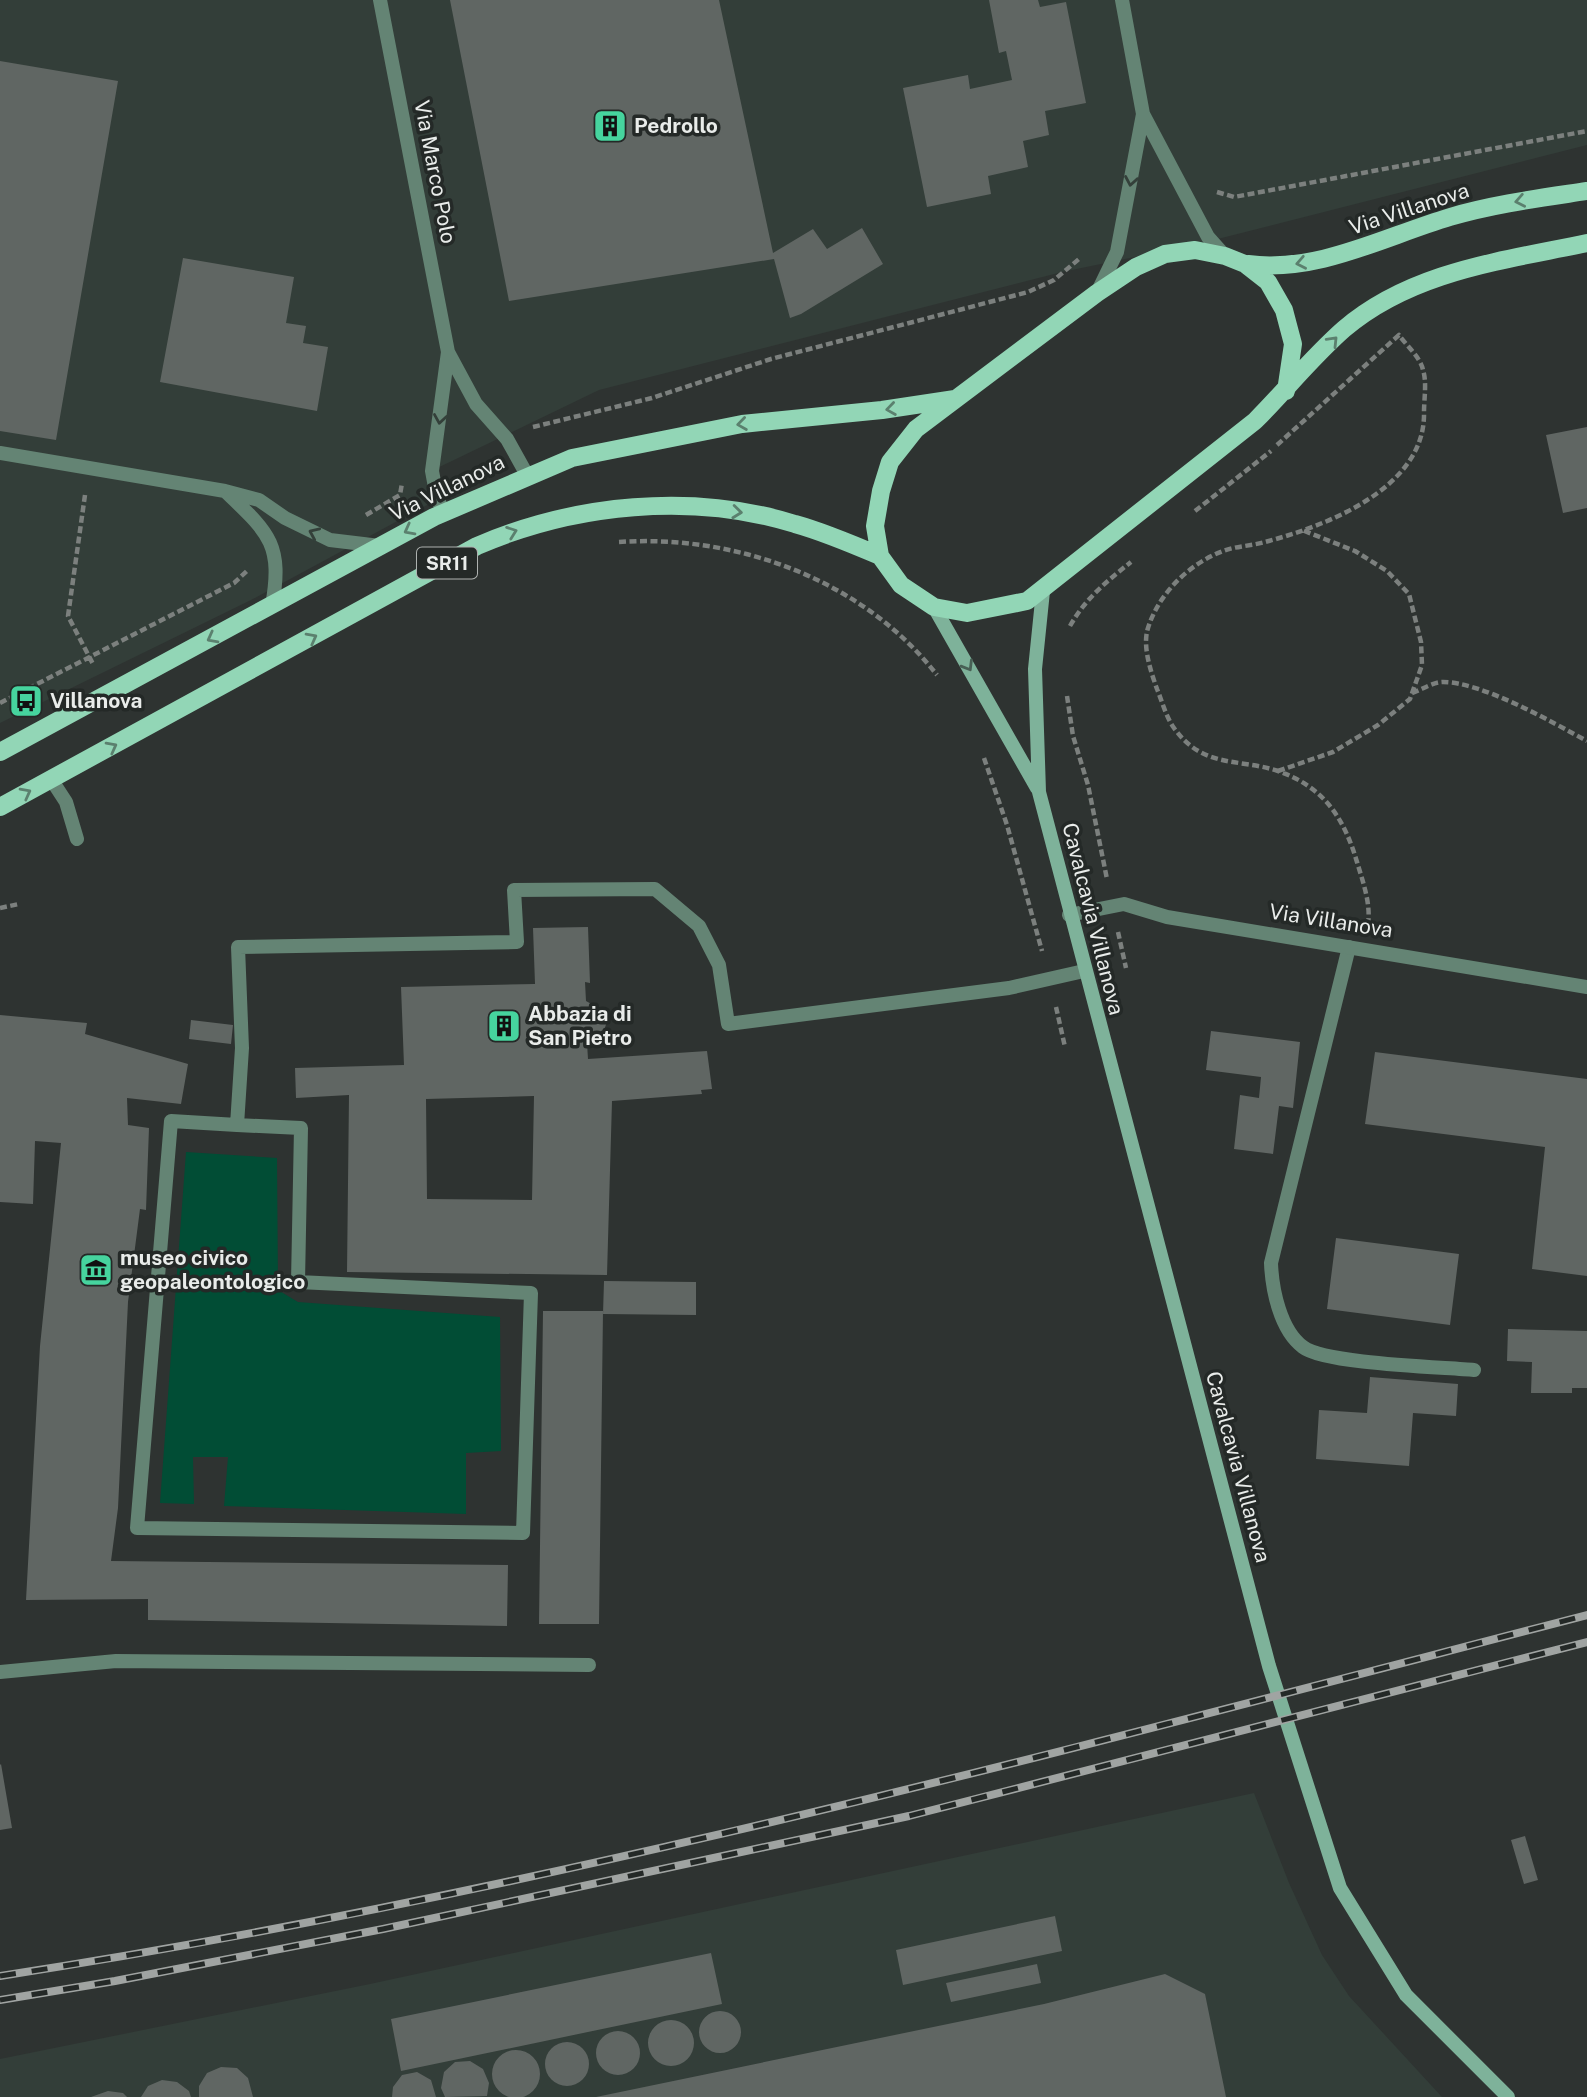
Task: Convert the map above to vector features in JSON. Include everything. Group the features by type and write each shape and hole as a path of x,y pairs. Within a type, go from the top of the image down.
{"main road":[{"name":"Via Villanova","path":"1245,264 1277,268 1325,258 1450,217 1520,201 1587,191"},
{"path":"1286,391 1293,344 1284,310 1268,282 1245,264 1225,256 1195,250 1166,254 1136,267 1097,293 916,429 891,462 881,491 875,526 880,556 901,585 934,607 967,613 998,609 1027,601 1255,421 1286,391 1345,329 1419,282 1464,269 1587,243"},
{"name":"Via Villanova","path":"0,752 444,513 527,475 572,458 742,424 958,398"},
{"name":"SR11","path":"0,807 477,546 545,521 580,513 689,507 748,513 794,523 880,556"}],"street":[{"name":"Via Marco Polo","path":"380,0 449,352 476,404 507,439 527,475"},
{"path":"1122,0 1143,114 1208,237 1225,256"},
{"path":"1097,293 1117,252 1143,114"},
{"name":"Via Marco Polo","path":"444,513 437,498 432,471 449,352"},
{"path":"0,453 225,491 259,500 285,518 330,540 380,546"},
{"path":"225,491 266,532 278,568 272,606"},
{"name":"Cavalcavia Villanova","path":"1042,591 1035,670 1039,792 1069,915 1269,1666 1294,1749 1340,1888 1406,1995 1508,2097"},
{"name":"Cavalcavia Villanova","path":"934,607 1039,792"},
{"path":"51,779 66,802 77,839"},
{"path":"237,1125 242,1048 238,947 517,942 513,890 655,890 699,926 719,965 728,1024 883,1006 1049,980 1084,971"},
{"name":"Via Villanova","path":"1069,915 1124,904 1167,917 1587,987"},
{"path":"1356,948 1271,1263 1272,1287 1282,1318 1303,1347 1329,1356 1474,1370"},
{"path":"171,1121 237,1125 301,1128 298,1282 531,1293 523,1533 137,1528 171,1121"},
{"path":"0,1672 116,1661 589,1665"}],"path":[{"path":"1206,188 1234,197 1587,131"},
{"path":"533,428 652,398 771,359 1028,292 1054,280 1077,261 1084,251"},
{"path":"1189,515 1242,475 1399,335 1423,368 1425,427 1406,467 1368,502 1301,530 1223,551 1189,571 1164,592 1146,630 1149,670 1173,728 1198,752 1234,765 1277,771 1306,785 1333,806 1349,837 1370,912 1356,948"},
{"path":"359,516 400,495 402,483"},
{"path":"68,616 86,495 74,493"},
{"path":"1277,771 1333,752 1377,725 1410,699 1422,665 1421,642 1409,594 1387,571 1354,551 1301,530"},
{"path":"615,543 673,543 743,553 799,570 836,589 899,634 942,681"},
{"path":"1067,634 1079,610 1140,554"},
{"path":"0,703 234,583 248,569"},
{"path":"1412,694 1441,681 1468,687 1537,714 1587,741"},
{"path":"1066,684 1075,746 1094,810"},
{"path":"982,754 1007,825 1065,1047"},
{"path":"0,908 19,904"}],"shaded area":[{"path":"0,0 1587,0 1587,145 1198,244 1062,272 599,390 429,472 429,504 251,600 0,723"},
{"path":"1254,1793 1289,1883 1322,1955 1349,1996 1442,2097 0,2097 0,2059 370,1984"}],"green space":[{"path":"186,1152 277,1158 278,1290 298,1302 500,1317 501,1451 466,1453 466,1514 224,1506 228,1457 193,1457 194,1504 160,1503"}],"building":[{"name":"Pedrollo","path":"450,0 719,0 773,253 813,229 827,249 862,228 883,264 790,318 774,259 509,301"},
{"path":"989,0 1038,0 1040,7 1066,2 1086,103 1045,111 1049,135 1023,141 1028,167 988,176 991,194 927,207 903,88 968,75 970,89 1012,80 1006,51 999,53"},
{"path":"0,61 118,81 56,440 0,431"},
{"path":"183,258 294,277 286,323 306,326 303,343 328,347 317,411 160,382"},
{"path":"1587,427 1587,508 1563,513 1546,435"},
{"path":"588,927 590,983 585,982 586,1001 604,1011 607,1021 604,1031 587,1043 588,1059 707,1051 712,1089 701,1090 702,1094 612,1101 607,1275 347,1272 349,1095 296,1098 295,1068 404,1065 401,987 535,984 533,928","holes":["534,1096 532,1200 427,1199 426,1099"]},
{"path":"0,1015 87,1023 85,1034 188,1064 181,1104 127,1098 128,1125 149,1128 146,1210 140,1209 128,1302 118,1508 111,1561 508,1565 507,1626 148,1620 148,1599 26,1600 40,1346 61,1143 35,1141 33,1204 0,1202"},
{"path":"191,1020 233,1025 231,1044 189,1039"},
{"path":"1211,1031 1300,1042 1293,1108 1279,1106 1273,1154 1234,1149 1240,1095 1259,1098 1261,1077 1206,1070"},
{"path":"1375,1052 1587,1079 1587,1276 1532,1269 1545,1147 1365,1124"},
{"path":"1336,1238 1459,1254 1450,1325 1327,1309"},
{"path":"604,1281 696,1282 696,1315 603,1314"},
{"path":"543,1311 603,1311 599,1624 539,1624"},
{"path":"1508,1329 1587,1331 1587,1388 1572,1388 1572,1393 1531,1393 1532,1362 1507,1361"},
{"path":"1370,1377 1458,1384 1456,1416 1413,1413 1409,1466 1316,1459 1319,1410 1367,1413"},
{"path":"0,1765 12,1828 0,1830"},
{"path":"1525,1836 1538,1880 1524,1884 1511,1840"},
{"path":"1055,1916 1062,1951 903,1985 896,1950"},
{"path":"711,1953 722,2004 401,2071 391,2019"},
{"path":"1037,1964 1041,1983 951,2002 946,1983"},
{"path":"1165,1974 1205,1994 1226,2097 596,2097 1044,2004"},
{"path":"720,2011 735,2017 741,2032 735,2047 720,2053 705,2047 699,2032 705,2017"},
{"path":"671,2020 687,2027 694,2043 687,2059 671,2066 655,2059 648,2043 655,2027"},
{"path":"618,2031 634,2037 640,2053 634,2069 618,2075 602,2069 596,2053 602,2037"},
{"path":"567,2042 583,2048 589,2064 583,2080 567,2086 551,2080 545,2064 551,2048"},
{"path":"516,2050 533,2057 540,2074 533,2091 516,2098 499,2091 492,2074 499,2057"},
{"path":"470,2061 483,2069 489,2083 487,2096 445,2097 441,2088 444,2072 455,2062"},
{"path":"221,2067 237,2068 248,2078 253,2097 199,2097 199,2086 207,2073"},
{"path":"417,2072 431,2080 436,2097 392,2097 393,2087 402,2075"},
{"path":"162,2080 177,2082 189,2091 191,2097 141,2097 148,2086"},
{"path":"108,2091 123,2093 127,2097 91,2097"}],"railway":[{"path":"0,1976 201,1943 600,1862 996,1767 1587,1615"},
{"path":"0,2000 115,1981 383,1929 909,1816 1587,1642"}],"place":[{"name":"Pedrollo","path":"610,126"},
{"name":"Villanova","path":"26,701"},
{"name":"Abbazia di San Pietro","path":"504,1026"},
{"name":"museo civico geopaleontologico","path":"96,1270"}]}
